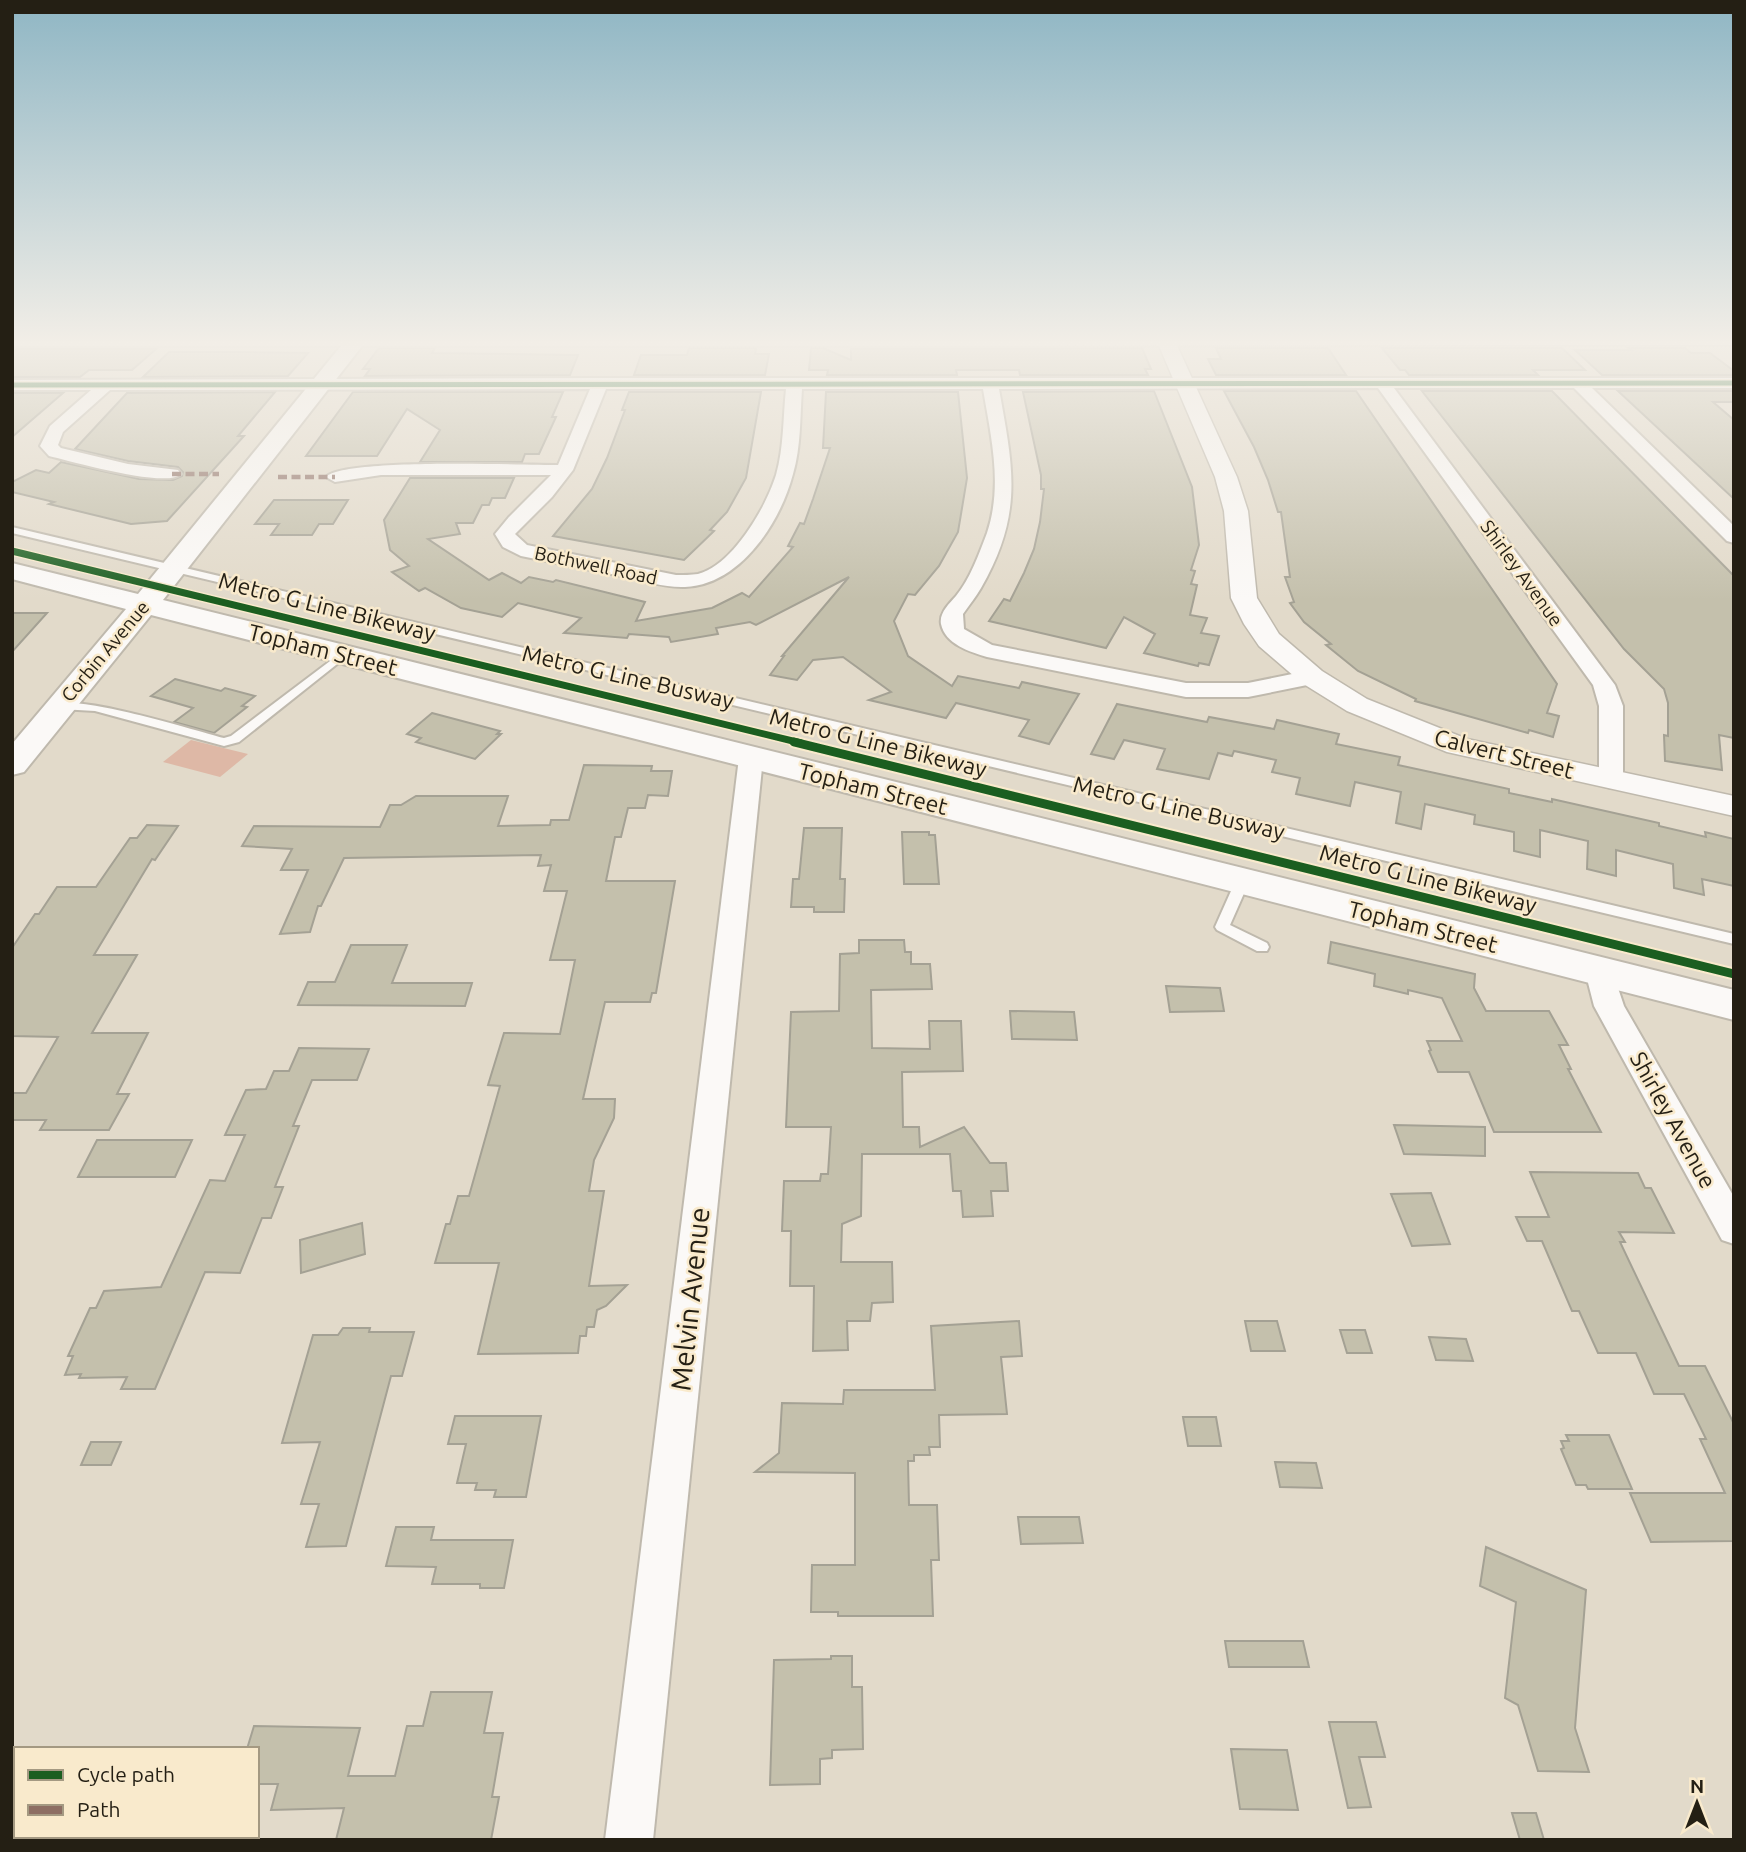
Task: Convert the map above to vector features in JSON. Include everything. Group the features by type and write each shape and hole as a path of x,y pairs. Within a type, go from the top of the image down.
{"main road":[{"name":"Corbin Avenue","path":"12,765 286,427"},
{"name":"Topham Street","path":"12,571 1734,1005"}],"street":[{"path":"59,427 49,446 55,452 128,469 172,474"},
{"name":"Bothwell Road","path":"582,427 564,470 550,489 512,522 505,534 510,543 521,550 676,581 692,581 708,577 726,565 756,533 774,502 788,460 791,427"},
{"path":"997,427 1005,484 1002,511 984,564 966,597 952,614 951,624 958,635 987,650 1186,690 1248,690 1312,677"},
{"name":"Calvert Street","path":"1204,427 1226,477 1237,511 1244,598 1257,624 1269,640 1312,677 1357,705 1458,746 1734,806"},
{"name":"Shirley Avenue","path":"1415,427 1604,685 1611,706 1611,780"},
{"path":"1623,427 1734,537"},
{"path":"335,477 381,470 564,470"},
{"name":"Melvin Avenue","path":"629,1840 751,758"},
{"name":"Shirley Avenue","path":"1600,971 1608,1006 1734,1230"}],"lane":[{"name":"Metro G Line Busway","path":"12,530 1734,939"},
{"path":"59,706 95,708 224,742 235,738 342,655"},
{"path":"1242,882 1222,928 1262,947"}],"shaded area":[{"path":"191,740 248,754 220,777 163,762"}],"building":[{"path":"12,427 23,427 12,437"},
{"path":"95,427 245,427 238,436 244,436 167,521 131,524 12,492 12,482 36,470 49,473 61,462 139,479 173,480 182,476 183,472 178,467 128,461 75,449"},
{"path":"327,427 395,427 377,456 306,456"},
{"path":"436,427 551,427 539,454 525,454 522,462 420,462 440,430"},
{"path":"618,427 755,427 746,478 727,512 710,530 714,531 684,560 553,536 592,489"},
{"path":"824,427 962,427 967,478 958,532 939,566 915,595 908,594 894,621 908,656 952,686 958,676 1019,688 1022,682 1079,694 1049,744 1019,736 1029,720 956,703 946,718 869,700 891,692 843,657 813,660 797,680 770,675 782,656 849,577 756,625 750,622 716,628 718,634 671,642 669,637 629,634 627,638 564,633 581,618 518,603 502,617 461,608 425,588 419,591 392,572 409,566 390,550 384,520 410,478 514,478 505,498 492,498 489,505 482,505 473,523 456,523 460,534 428,539 489,580 502,573 521,583 529,577 553,582 556,580 645,602 636,621 712,608 742,593 749,597 793,547 788,546 800,523 804,524 830,448 823,448"},
{"path":"1031,427 1168,427 1192,487 1199,545 1191,570 1195,571 1191,584 1197,585 1190,615 1207,618 1201,633 1219,636 1209,665 1199,663 1198,666 1144,653 1155,634 1124,617 1106,648 989,621 1004,599 1010,601 1034,549 1044,489 1041,489 1041,475"},
{"path":"1244,427 1381,427 1557,684 1547,713 1559,716 1553,737 1529,730 1528,733 1415,701 1416,699 1358,671 1326,645 1331,644 1304,622 1290,603 1294,602 1285,577 1290,577 1281,512 1278,512 1254,447"},
{"path":"1451,427 1588,427 1734,576 1734,738 1719,735 1722,770 1665,761 1664,735 1668,736 1668,703 1664,689 1624,649"},
{"path":"1657,427 1734,427 1734,499"},
{"path":"274,500 348,500 333,524 319,524 312,535 271,535 279,524 255,524"},
{"path":"12,613 47,613 12,652"},
{"path":"175,679 221,691 225,688 255,696 242,706 247,707 214,733 174,722 193,708 151,696"},
{"path":"1117,704 1207,722 1209,717 1274,729 1277,720 1339,734 1336,744 1400,757 1398,765 1509,789 1509,793 1552,802 1552,799 1659,823 1659,826 1706,837 1705,832 1734,839 1734,886 1702,879 1704,895 1674,888 1673,864 1616,850 1616,876 1587,869 1588,841 1540,830 1540,857 1514,851 1514,832 1474,824 1475,815 1425,804 1421,829 1396,823 1401,792 1355,782 1350,806 1296,794 1300,778 1272,772 1276,760 1234,751 1232,756 1218,753 1209,779 1157,769 1165,749 1124,740 1114,759 1091,754"},
{"path":"432,713 500,731 497,734 501,734 475,759 416,742 421,738 407,734"},
{"path":"584,765 652,766 651,771 672,771 668,796 648,795 645,808 628,808 621,837 615,837 606,881 675,881 656,993 652,993 650,1002 605,1002 583,1099 615,1099 614,1118 594,1160 589,1191 604,1191 589,1286 627,1285 606,1306 597,1310 594,1327 587,1327 586,1336 580,1336 578,1353 478,1354 499,1263 435,1263 446,1224 450,1224 458,1196 469,1196 500,1086 488,1085 504,1033 560,1034 575,960 550,960 567,891 544,891 551,865 538,866 541,855 344,858 321,906 318,906 310,932 280,934 308,870 281,870 292,849 242,846 254,826 380,827 390,805 401,805 416,796 508,796 498,826 550,825 551,820 569,820"},
{"path":"147,825 178,826 155,860 152,859 94,955 137,955 92,1033 148,1033 117,1094 129,1094 109,1130 40,1130 46,1120 12,1120 12,1093 26,1093 58,1037 12,1036 12,948 57,887 96,887 130,838 137,838"},
{"path":"804,828 842,828 840,879 845,879 844,912 814,912 814,907 791,907 793,879 799,879"},
{"path":"902,832 929,832 929,835 935,835 939,884 904,884"},
{"path":"859,940 904,940 905,952 911,952 911,964 930,964 932,989 871,990 872,1048 930,1049 929,1021 961,1021 963,1071 902,1072 903,1127 919,1127 920,1147 964,1127 990,1163 1006,1163 1008,1191 991,1191 993,1216 963,1217 961,1191 953,1191 950,1154 862,1154 861,1216 842,1224 841,1262 892,1262 893,1302 872,1303 870,1321 847,1321 848,1350 813,1351 814,1286 790,1286 791,1231 782,1231 784,1181 820,1181 821,1174 828,1174 831,1127 786,1127 791,1012 839,1011 840,954 859,953"},
{"path":"1331,942 1475,974 1474,988 1486,1011 1549,1011 1568,1045 1559,1045 1571,1069 1568,1069 1601,1132 1494,1132 1469,1072 1438,1072 1429,1051 1431,1050 1427,1041 1462,1041 1442,998 1374,986 1375,974 1328,963"},
{"path":"351,945 407,945 392,983 472,983 465,1006 298,1005 308,982 335,982"},
{"path":"1166,986 1220,988 1224,1011 1170,1012"},
{"path":"1010,1011 1074,1012 1077,1040 1012,1039"},
{"path":"299,1048 369,1049 357,1080 312,1080 293,1126 299,1126 275,1187 283,1187 271,1218 262,1218 240,1273 205,1272 155,1389 121,1389 127,1377 79,1378 81,1374 65,1375 73,1356 68,1356 90,1308 96,1308 104,1291 161,1287 210,1180 225,1181 245,1135 225,1135 246,1090 266,1089 274,1071 289,1071"},
{"path":"1394,1125 1485,1127 1485,1156 1404,1154"},
{"path":"97,1140 192,1140 175,1177 78,1177"},
{"path":"1530,1172 1638,1173 1645,1188 1651,1188 1674,1233 1619,1232 1625,1242 1620,1242 1679,1366 1705,1366 1734,1424 1734,1541 1651,1542 1630,1493 1725,1493 1700,1439 1706,1439 1684,1394 1654,1394 1636,1353 1598,1353 1579,1311 1572,1311 1542,1241 1527,1241 1516,1217 1549,1217"},
{"path":"1431,1193 1450,1244 1412,1246 1391,1194"},
{"path":"362,1223 365,1254 301,1273 300,1240"},
{"path":"1019,1321 1022,1356 1001,1357 1007,1414 939,1415 940,1447 929,1447 930,1455 914,1455 914,1461 908,1461 909,1505 937,1505 939,1560 931,1560 933,1616 838,1616 838,1612 811,1612 812,1565 855,1565 855,1473 755,1472 779,1453 782,1403 843,1404 844,1390 935,1390 931,1326"},
{"path":"1245,1321 1277,1321 1285,1351 1251,1351"},
{"path":"343,1328 370,1328 369,1332 414,1332 402,1376 391,1376 346,1546 306,1547 319,1504 301,1504 320,1442 282,1443 313,1335 338,1335"},
{"path":"1340,1330 1365,1330 1372,1353 1347,1353"},
{"path":"1429,1337 1466,1339 1473,1361 1436,1360"},
{"path":"455,1416 541,1416 526,1497 494,1497 496,1490 475,1490 477,1483 457,1483 466,1444 448,1444"},
{"path":"1183,1417 1216,1417 1221,1446 1188,1446"},
{"path":"1566,1435 1609,1435 1632,1489 1588,1489 1586,1485 1576,1485 1561,1449 1564,1448 1561,1441 1569,1441"},
{"path":"91,1442 121,1442 111,1465 81,1465"},
{"path":"1275,1462 1316,1463 1322,1488 1280,1487"},
{"path":"1018,1517 1079,1517 1083,1543 1021,1544"},
{"path":"396,1527 434,1527 431,1540 513,1540 504,1588 480,1588 480,1584 432,1584 436,1567 386,1566"},
{"path":"1486,1547 1586,1590 1575,1728 1589,1772 1538,1771 1518,1705 1505,1698 1516,1602 1480,1586"},
{"path":"1225,1641 1303,1641 1309,1667 1229,1667"},
{"path":"831,1656 852,1656 852,1687 862,1687 863,1749 832,1750 832,1758 820,1759 820,1784 770,1785 774,1660 831,1659"},
{"path":"431,1692 492,1692 484,1733 503,1733 492,1797 499,1797 491,1840 336,1840 344,1808 271,1810 278,1784 259,1784 259,1747 248,1747 254,1726 360,1728 348,1776 395,1776 407,1726 423,1726"},
{"path":"1329,1722 1376,1722 1385,1757 1359,1757 1371,1807 1348,1808"},
{"path":"1231,1749 1287,1750 1298,1810 1240,1809"},
{"path":"1512,1813 1536,1813 1544,1840 1520,1840"}],"marked path":[{"path":"172,474 219,474"},
{"path":"278,477 335,477"}],"cycle path":[{"name":"Metro G Line Bikeway","path":"12,551 209,597 1734,974"}]}
